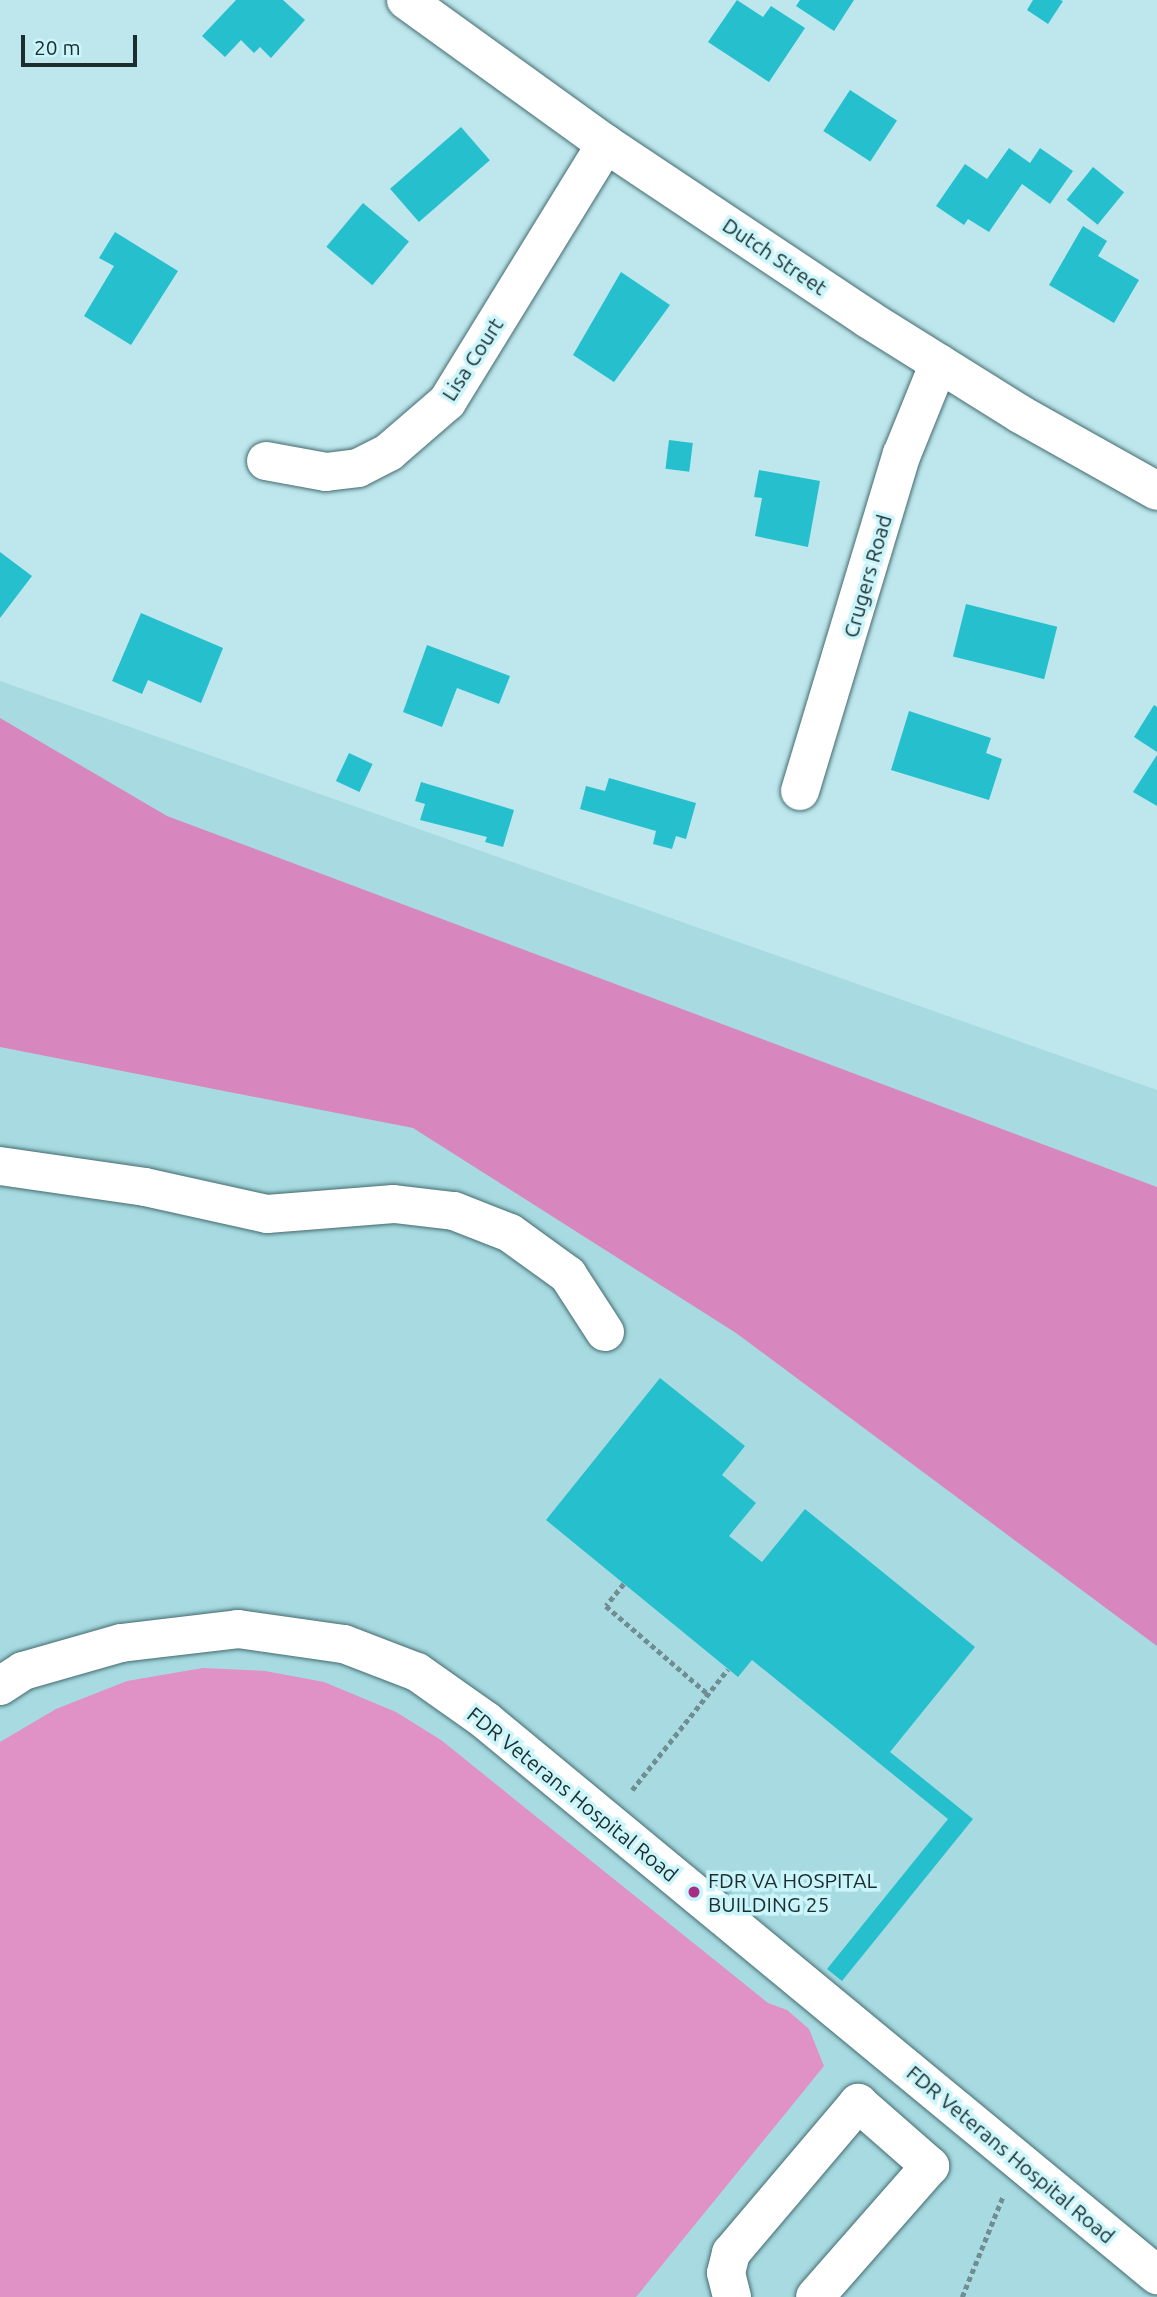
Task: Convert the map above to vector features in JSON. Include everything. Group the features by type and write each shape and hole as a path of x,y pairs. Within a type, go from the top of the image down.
{"street":[{"name":"Dutch Street","path":"407,0 606,144 939,363 1157,491"},
{"name":"Lisa Court","path":"266,461 326,472 358,468 389,453 447,402 606,144"},
{"name":"Crugers Road","path":"800,791 902,454 939,363"},
{"path":"0,1166 145,1187 267,1214 394,1205 454,1211 510,1233 568,1275 606,1332"},
{"name":"FDR Veterans Hospital Road","path":"0,1686 23,1671 121,1643 238,1629 344,1644 417,1672 607,1821 1157,2275"},
{"path":"901,2141 934,2090"},
{"path":"732,2297 726,2273 731,2253 858,2103 930,2166 815,2297"}],"path":[{"path":"624,1584 606,1606 708,1694"},
{"path":"607,1821 728,1669"},
{"path":"962,2297 1005,2192"}],"shaded area":[{"path":"0,681 1157,1090 1157,2297 0,2297"},
{"path":"0,718 167,816 1157,1187 1157,1646 736,1333 413,1128 0,1047"},
{"path":"203,1668 265,1671 324,1682 396,1712 441,1740 768,2003 787,2010 809,2029 824,2066 636,2297 0,2297 0,1742 56,1709 127,1681"}],"building":[{"path":"236,0 283,0 305,20 271,58 260,47 254,53 241,40 225,57 202,36"},
{"path":"737,0 763,17 771,6 805,28 769,82 708,42"},
{"path":"800,0 854,0 834,31 796,6"},
{"path":"1033,0 1063,1 1048,24 1027,10"},
{"path":"850,90 897,120 870,162 823,131"},
{"path":"461,127 490,160 419,222 390,189"},
{"path":"1009,148 1030,163 1040,148 1073,171 1050,204 1022,184 989,232 968,219 964,225 936,206 965,164 987,179"},
{"path":"1093,167 1124,192 1098,225 1067,200"},
{"path":"363,203 409,242 372,285 326,247"},
{"path":"1083,226 1107,241 1098,256 1139,280 1114,323 1049,285"},
{"path":"115,232 178,271 131,345 84,316 114,266 99,258"},
{"path":"621,272 670,305 614,382 573,355"},
{"path":"669,440 693,443 689,472 665,469"},
{"path":"759,470 820,481 808,547 755,536 762,498 754,497"},
{"path":"0,552 32,576 0,618"},
{"path":"966,604 1057,627 1044,679 953,656"},
{"path":"141,613 223,648 201,703 148,680 142,694 112,681"},
{"path":"427,645 510,676 499,704 457,688 442,727 403,712"},
{"path":"1154,705 1157,707 1157,752 1134,737"},
{"path":"909,711 991,738 986,753 1002,759 989,800 891,770"},
{"path":"349,753 373,764 359,792 336,781"},
{"path":"1157,755 1157,806 1133,792"},
{"path":"609,778 696,803 686,839 676,836 672,849 653,844 656,831 580,809 586,786 605,791"},
{"path":"421,782 514,810 503,847 485,842 487,837 420,820 425,804 415,801"},
{"path":"660,1378 745,1446 722,1475 756,1503 729,1536 762,1562 805,1509 975,1647 890,1752 973,1819 842,1981 827,1969 948,1819 752,1660 738,1677 546,1520"}],"place":[{"name":"FDR VA HOSPITAL BUILDING 25","path":"694,1892"}]}
